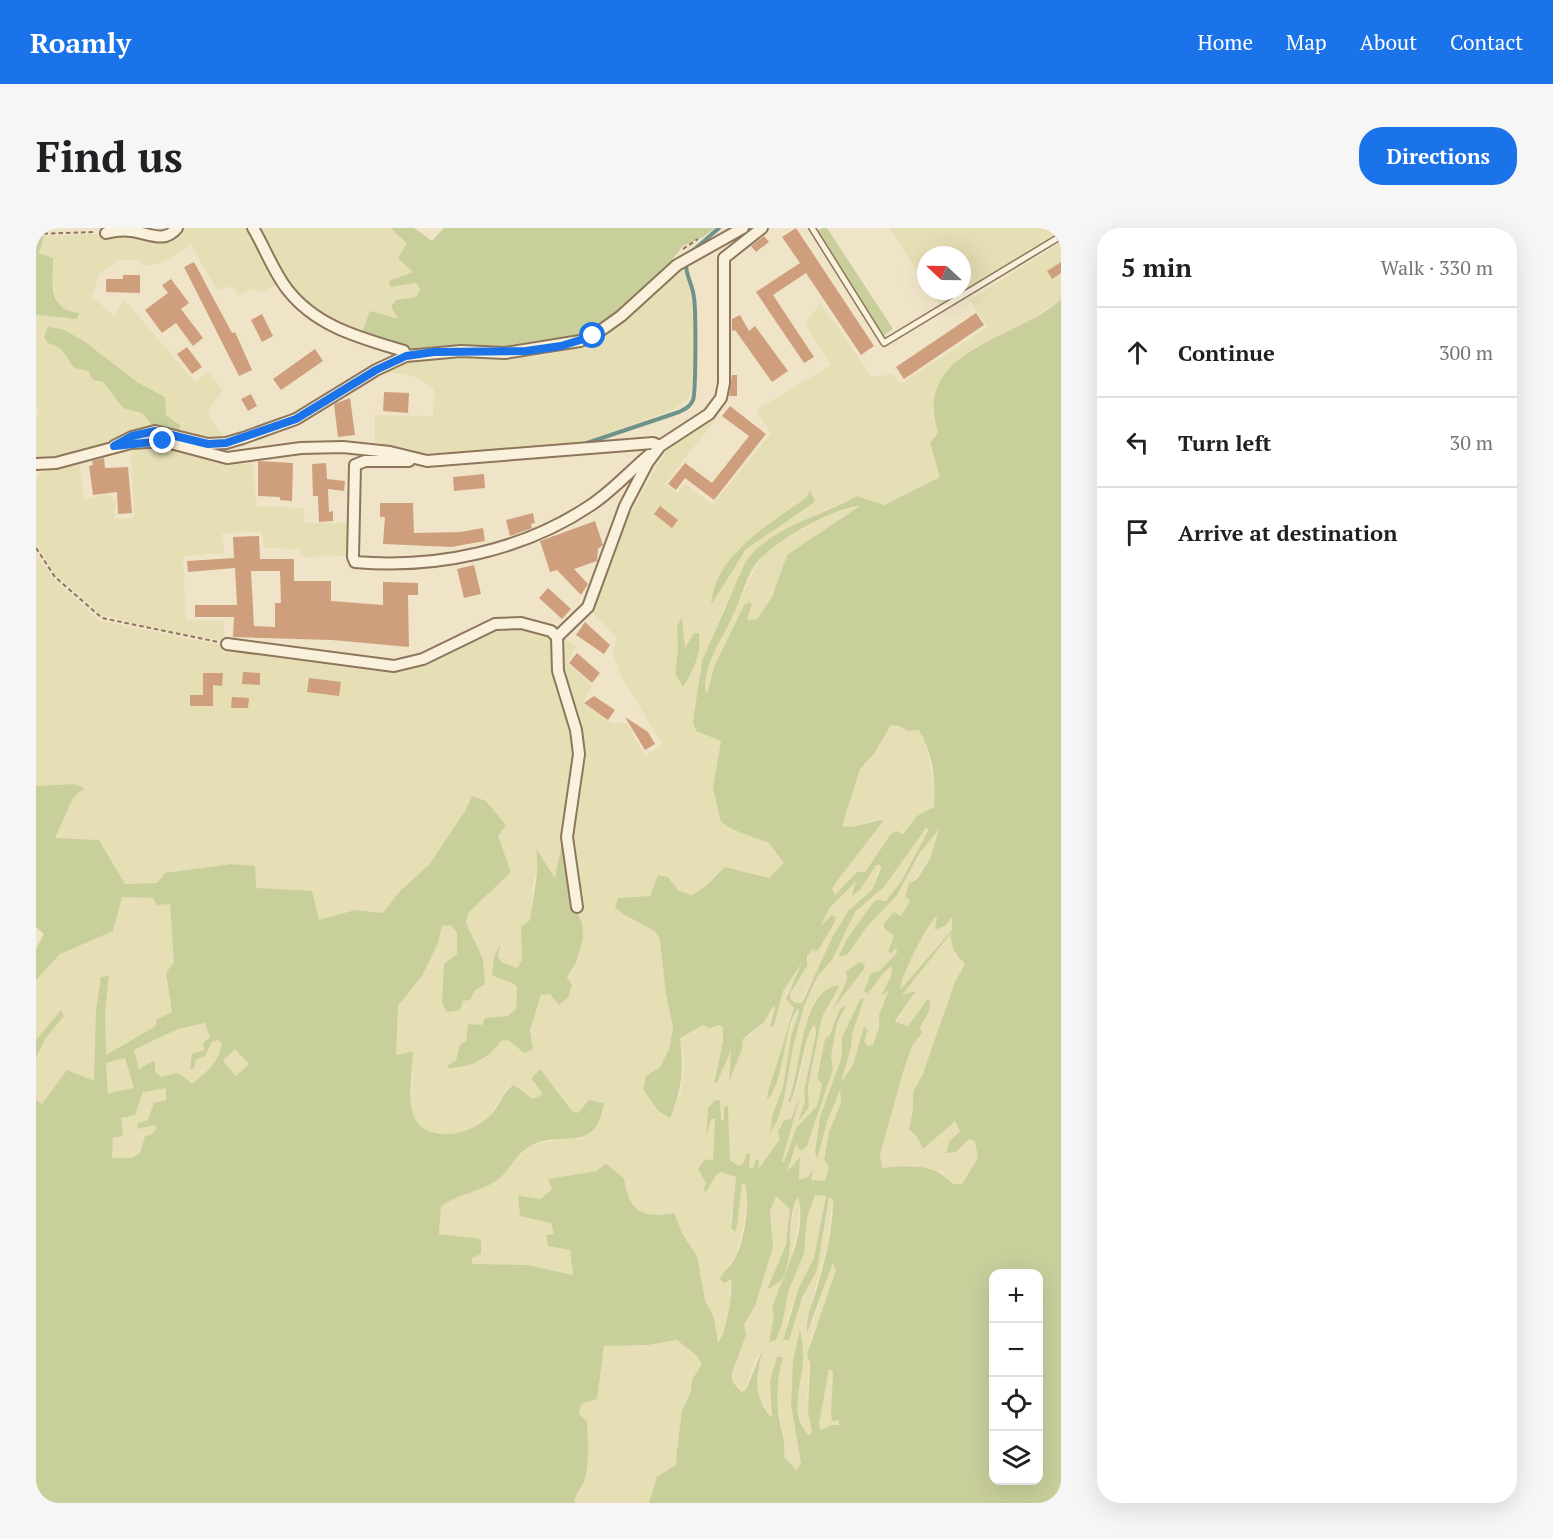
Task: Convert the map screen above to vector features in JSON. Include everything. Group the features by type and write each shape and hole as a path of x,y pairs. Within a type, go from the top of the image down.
{"street":[{"path":"106,233 131,231 163,238 172,234 177,228"},
{"path":"253,228 288,290 320,319 352,336 404,351 406,356"},
{"path":"114,446 132,436 155,431 215,444 243,438 296,419 376,370 406,356 434,352 505,353 580,341 593,336 621,316 677,265 743,228"},
{"path":"660,446 653,443 427,461 365,461 355,465 353,557 355,562 419,562 497,549 530,539 592,505 660,446 717,407 724,383 724,258 762,228"},
{"path":"36,464 56,463 114,446 163,441 227,458 301,448 343,447 382,451 427,461"},
{"path":"557,637 588,607 625,506 660,446"},
{"path":"227,644 394,666 423,659 495,624 521,623 551,631 557,637 558,671 576,730 579,754 567,837 577,907"}],"lane":[{"path":"812,228 884,343 1061,236"}],"path":[{"path":"36,234 106,233"},
{"path":"36,548 55,577 102,618 227,644"}],"shaded area":[{"path":"180,228 247,228 279,284 258,293 255,289 237,295 233,286 217,290 191,245 161,263 142,266 140,260 121,260 101,272 91,296 115,316 124,299 195,382 208,372 223,390 207,412 226,440 216,442 178,432 166,415 165,402 159,393 137,382 84,341 62,329 56,344 71,364 88,371 98,382 103,382 123,408 142,413 155,428 57,459 36,459 36,419 39,408 36,407 36,315 68,319 79,314 62,309 57,303 53,281 53,258 39,253 44,236 120,233 154,239"},
{"path":"257,228 390,228 407,243 414,272 389,281 390,287 416,283 420,289 416,297 396,300 391,306 399,320 361,335 317,312 294,291"},
{"path":"889,228 1061,228 1061,231 971,286 971,246 917,246 917,270"},
{"path":"1061,242 1061,299 1018,329 975,347 950,367 937,389 933,416 938,434 930,443 940,477 884,505 857,496 794,525 752,553 724,608 699,670 698,702 693,722 696,731 721,741 713,788 721,822 734,830 769,843 784,863 769,878 725,867 714,876 706,889 691,895 678,890 668,877 658,875 651,896 618,898 616,907 623,914 656,931 660,940 666,994 673,1027 669,1049 660,1067 646,1076 643,1089 658,1111 669,1118 681,1092 684,1063 680,1038 703,1025 709,1028 719,1025 723,1027 723,1041 714,1083 717,1082 728,1052 732,1050 729,1081 742,1049 743,1039 750,1036 764,1022 772,1006 775,1007 770,1027 774,1026 783,991 802,963 800,972 787,993 786,999 794,1007 768,1092 768,1100 777,1079 785,1043 798,1008 800,1012 791,1036 783,1088 773,1113 771,1132 785,1094 793,1047 804,1006 817,977 832,960 855,912 880,892 913,843 927,828 929,829 902,880 886,901 876,900 872,904 848,937 839,954 841,957 848,954 865,929 897,895 919,854 939,827 930,859 906,890 905,896 910,901 901,917 894,912 884,923 884,928 894,936 888,952 891,953 896,947 897,953 879,971 872,973 864,991 867,994 880,975 891,966 891,977 882,995 890,990 879,1015 877,1036 873,1045 867,1046 864,1041 868,1030 864,1026 853,1065 840,1082 851,1047 852,1034 864,999 861,998 842,1037 842,1056 820,1117 815,1152 817,1158 827,1122 840,1090 841,1103 827,1140 824,1159 829,1166 825,1182 811,1180 813,1169 808,1177 799,1180 800,1157 787,1174 796,1144 801,1151 807,1146 833,1069 831,1057 837,1023 847,1004 839,1010 830,1035 825,1039 818,1069 817,1078 822,1085 817,1106 796,1128 784,1162 781,1161 800,1096 791,1120 784,1120 779,1132 780,1139 758,1170 759,1160 756,1159 754,1167 749,1168 750,1153 746,1154 744,1162 739,1166 730,1160 728,1107 724,1108 724,1121 721,1120 719,1101 715,1100 708,1108 706,1137 711,1119 715,1119 713,1162 705,1159 698,1169 706,1183 703,1190 706,1192 716,1175 721,1172 736,1177 731,1217 731,1229 735,1232 742,1184 745,1183 747,1190 743,1229 736,1255 720,1279 725,1282 732,1278 729,1291 731,1304 723,1338 717,1344 714,1318 705,1300 697,1256 683,1235 674,1213 646,1216 637,1210 627,1197 624,1178 606,1164 596,1171 549,1179 552,1189 541,1199 518,1197 520,1216 551,1222 554,1234 546,1235 548,1246 570,1250 573,1275 528,1265 471,1265 472,1258 481,1254 481,1239 439,1234 441,1206 453,1197 497,1180 529,1146 559,1139 583,1139 591,1133 602,1116 604,1103 589,1100 578,1114 572,1111 540,1069 531,1078 544,1093 533,1099 514,1085 506,1089 490,1116 473,1128 455,1134 437,1134 424,1131 414,1120 411,1107 413,1053 396,1055 398,1006 422,976 438,943 442,926 451,925 457,933 457,954 444,964 442,1002 447,1012 460,1010 463,1001 470,1000 475,990 485,984 483,959 466,923 468,912 511,872 498,835 506,825 486,801 472,796 465,811 429,865 400,891 383,913 355,910 319,920 312,892 255,888 255,866 231,864 165,873 157,883 125,884 99,840 55,838 73,798 84,788 75,784 36,786 36,553 55,580 100,621 225,646 394,668 425,661 495,626 524,626 552,636 553,667 571,724 577,760 555,879 536,851 539,865 534,878 530,920 521,927 522,961 517,968 502,962 498,957 499,947 494,957 492,974 517,986 516,1009 508,1016 485,1018 482,1025 468,1024 466,1041 460,1045 456,1060 447,1066 462,1067 484,1060 500,1041 507,1040 524,1053 533,1049 530,1030 541,995 550,994 559,1005 568,998 572,985 567,978 576,963 583,939 582,923 575,908 579,908 569,835 583,763 579,735 560,667 559,646 562,637 577,646 567,663 592,686 583,703 612,723 627,723 645,756 662,744 621,676 613,654 617,638 591,611 626,522 659,462 669,448 714,414 718,416 665,484 677,493 686,484 712,505 771,433 756,410 831,365 805,324 820,303 872,377 892,374 901,384 987,327 970,300","holes":["810,491 815,502 746,549 711,604 715,585 738,549 806,498","682,619 685,649 694,633 699,633 700,640 691,675 683,687 675,674 678,651 677,626","860,962 865,964 864,969 833,1008 847,980 846,971","838,985 839,988 822,1017 808,1087 809,1107 799,1121 805,1101 804,1091 816,1033 815,1024 809,1035 798,1085 790,1103 788,1101 795,1086 808,1014 815,1001"]},
{"path":"681,268 684,268 694,320 692,388 688,399 673,410 575,445 488,452 421,454 375,442 375,415 433,416 434,388 411,375 381,372 413,357 535,357 565,351 609,333"},
{"path":"937,300 948,300 940,305"},
{"path":"144,446 171,448 213,462 253,464 256,506 303,508 305,523 349,523 349,556 301,557 299,549 264,548 262,532 222,533 224,553 183,556 186,620 223,621 225,641 171,632 102,615 56,575 36,545 36,479 42,471 80,464 84,499 107,494 116,501 114,519 134,518 131,452"},
{"path":"862,505 854,513 787,555 772,597 757,619 747,620 752,607 744,605 714,667 708,693 705,691 706,670 712,652 761,558 776,543 833,514"},
{"path":"891,725 908,731 919,730 926,742 935,790 934,807 917,816 906,832 891,834 865,872 857,872 835,896 832,889 837,881 883,820 872,821 856,828 842,826 860,769 874,754"},
{"path":"880,864 872,890 849,910 805,991 802,1003 795,1003 790,998 790,994 807,966 809,952 814,946 823,943 835,922 830,918 821,927 829,910 856,881 858,881 855,887 860,890 876,865"},
{"path":"122,897 153,898 170,904 175,963 166,973 172,1012 157,1020 157,1026 106,1056 105,1014 109,976 102,977 96,1010 94,1082 41,1105 36,1100 36,1058 45,1039 64,1016 60,1011 36,1040 36,980 60,954 113,931"},
{"path":"938,916 936,930 945,926 953,916 952,930 902,989 900,988 908,964 929,924"},
{"path":"951,932 955,956 965,964 955,982 922,1076 913,1092 913,1110 909,1129 918,1138 923,1148 955,1121 960,1131 949,1142 956,1152 969,1139 975,1141 978,1158 962,1184 953,1184 943,1172 927,1170 917,1165 881,1168 880,1155 903,1072 912,1046 922,1033 920,1027 927,1000 908,1026 895,1023 913,996 901,996"},
{"path":"205,1023 210,1038 204,1050 192,1054 194,1069 196,1060 209,1051 212,1042 218,1040 222,1043 220,1054 217,1061 193,1085 172,1075 161,1077 155,1072 155,1061 139,1069 134,1051 178,1029"},
{"path":"235,1049 249,1064 236,1076 223,1061"},
{"path":"125,1058 134,1088 108,1093 106,1063"},
{"path":"166,1088 167,1100 154,1125 158,1127 151,1135 145,1136 140,1153 131,1158 112,1158 113,1137 123,1136 121,1118 135,1115 143,1092"},
{"path":"776,1195 790,1209 788,1236 768,1289 789,1255 794,1203 799,1196 799,1220 791,1260 772,1308 774,1315 769,1342 782,1324 786,1298 806,1240 807,1218 815,1195 826,1196 818,1242 814,1258 790,1310 783,1339 817,1270 829,1197 833,1200 827,1244 806,1324 813,1322 833,1262 836,1270 834,1282 810,1340 807,1398 812,1433 809,1435 802,1429 797,1405 804,1360 801,1337 793,1361 791,1405 801,1464 798,1470 784,1457 786,1444 773,1371 770,1381 772,1419 759,1398 758,1371 762,1349 752,1368 746,1390 741,1392 732,1381 736,1361 746,1335 744,1324 755,1306 773,1247 770,1211"},
{"path":"677,1340 696,1355 702,1364 686,1400 677,1445 678,1464 657,1477 649,1503 574,1503 575,1496 583,1484 588,1457 588,1436 579,1414 581,1403 597,1399 604,1346 648,1345"},
{"path":"829,1369 833,1371 831,1415 832,1420 839,1420 839,1425 831,1425 821,1430 819,1424"}],"green space":[{"path":"390,228 414,228 432,241 444,228 715,228 703,237 683,246 661,274 605,324 574,340 505,350 409,349 361,335 370,311 398,319 391,306 396,300 416,297 420,289 416,283 390,287 389,281 413,272 398,258 407,243"},
{"path":"827,228 893,329 883,336 816,232"},
{"path":"36,236 44,236 39,253 53,258 53,286 57,301 69,311 79,313 77,319 36,315"},
{"path":"1061,299 1061,1503 649,1503 657,1477 677,1464 682,1411 691,1390 692,1380 702,1364 696,1355 677,1340 648,1345 604,1346 597,1399 581,1404 579,1414 587,1422 588,1459 584,1481 574,1503 36,1503 36,1100 42,1104 67,1070 94,1081 96,1010 101,977 109,976 105,1014 106,1055 156,1026 156,1020 172,1012 166,973 174,962 170,904 156,905 153,898 122,897 113,931 60,954 36,980 36,949 44,934 36,927 36,786 75,784 84,788 73,798 55,838 99,840 125,884 157,883 165,873 231,864 255,866 256,888 312,891 319,920 355,910 383,913 400,891 429,865 465,811 472,796 486,801 506,825 498,836 511,872 468,913 466,923 483,959 485,984 475,990 470,1000 463,1001 460,1010 447,1012 442,1002 444,964 457,954 457,933 451,925 442,926 438,943 422,976 398,1006 396,1055 413,1052 410,1093 414,1117 421,1126 431,1132 453,1134 469,1129 489,1117 506,1092 514,1085 533,1099 543,1094 531,1078 540,1069 572,1111 578,1113 589,1100 604,1103 600,1120 585,1136 553,1139 529,1147 496,1181 441,1206 439,1234 481,1239 481,1254 472,1258 472,1264 528,1265 573,1275 570,1250 548,1246 546,1235 554,1234 551,1223 520,1216 518,1196 541,1199 552,1189 548,1179 596,1171 606,1164 624,1178 629,1198 638,1210 653,1215 674,1213 683,1235 697,1256 705,1300 714,1318 718,1343 727,1322 731,1285 731,1279 724,1283 720,1279 738,1252 747,1201 745,1183 742,1184 736,1232 731,1229 736,1177 721,1172 716,1175 706,1192 703,1190 706,1183 698,1169 705,1159 713,1161 715,1119 711,1119 706,1139 708,1108 715,1100 720,1101 721,1120 724,1121 724,1107 728,1106 730,1160 739,1166 744,1162 746,1154 750,1153 749,1168 754,1167 756,1159 759,1160 758,1170 780,1139 778,1132 784,1120 791,1119 800,1096 782,1161 784,1162 796,1128 817,1106 822,1085 817,1078 825,1039 830,1035 839,1010 847,1004 837,1023 831,1057 833,1069 807,1146 801,1151 796,1144 787,1172 800,1157 799,1180 808,1177 813,1169 811,1180 825,1181 829,1166 824,1160 829,1132 841,1103 840,1090 827,1122 817,1159 815,1152 820,1117 842,1056 842,1037 861,998 864,999 852,1034 851,1047 841,1082 853,1065 864,1026 868,1030 864,1041 867,1046 873,1045 879,1028 879,1015 889,990 881,996 891,977 892,966 867,994 864,991 871,973 879,971 897,953 896,948 891,953 888,952 894,936 884,928 884,923 894,912 901,916 910,901 905,896 909,884 917,879 930,859 939,829 919,854 897,895 865,929 848,954 841,957 839,955 848,937 872,904 876,900 886,901 902,880 929,829 926,828 883,888 855,912 832,960 817,977 804,1006 793,1047 785,1094 778,1119 770,1133 773,1113 783,1088 798,1008 789,1030 777,1081 767,1100 768,1092 794,1008 786,999 802,963 783,991 774,1026 770,1027 775,1008 773,1006 764,1022 743,1039 742,1049 729,1082 731,1050 714,1084 723,1041 723,1027 719,1025 709,1028 703,1025 680,1038 681,1079 670,1118 658,1111 643,1089 646,1076 660,1067 669,1049 673,1027 666,994 660,940 655,931 623,914 615,907 618,898 650,896 658,875 668,877 678,890 691,895 706,886 725,867 769,878 784,863 769,843 734,830 721,822 713,788 721,741 696,731 693,722 702,661 745,563 754,551 781,532 857,496 884,505 940,477 930,443 938,433 934,404 940,382 954,364 973,350 1042,314","holes":["860,506 787,555 772,597 757,619 747,620 752,604 749,602 744,605 714,667 708,692 705,691 714,652 755,565 788,537 820,519","891,725 908,731 919,730 928,748 932,767 934,807 917,816 903,834 897,831 891,834 865,872 857,872 835,895 832,889 837,881 884,820 842,826 860,769 874,754","876,865 880,865 881,868 872,890 849,910 833,936 802,1003 795,1003 790,998 790,994 807,966 807,957 813,948 813,952 818,950 835,922 836,917 832,915 821,926 829,909 856,881 852,896 860,890","937,916 935,930 945,926 952,917 952,930 901,989 909,964","951,933 954,950 965,964 955,982 922,1076 913,1092 913,1110 909,1129 918,1138 923,1149 955,1121 960,1131 949,1142 946,1153 956,1152 969,1139 975,1141 978,1158 962,1184 953,1184 937,1172 920,1167 882,1168 880,1155 903,1072 912,1046 922,1033 920,1027 929,1011 930,999 908,1026 895,1022 916,991 902,995","205,1023 210,1038 203,1043 204,1050 192,1054 190,1069 194,1069 196,1060 205,1056 212,1042 218,1040 222,1043 218,1056 208,1071 193,1084 178,1073 161,1077 155,1072 155,1060 139,1069 134,1050 178,1029","235,1049 249,1064 236,1076 223,1061","125,1058 134,1088 108,1093 106,1063","166,1088 166,1100 154,1103 148,1120 138,1123 137,1129 154,1125 157,1128 151,1135 145,1136 140,1153 131,1158 112,1158 113,1138 123,1136 121,1118 135,1115 143,1092","815,1195 826,1196 814,1258 799,1287 783,1340 789,1340 802,1298 817,1270 829,1197 833,1200 830,1233 823,1267 808,1316 807,1333 833,1263 836,1270 807,1354 810,1363 808,1412 812,1432 809,1435 799,1419 798,1410 803,1359 800,1330 793,1361 791,1405 801,1463 797,1470 784,1457 777,1398 783,1357 777,1357 770,1381 772,1418 761,1402 759,1393 759,1365 764,1346 746,1390 741,1392 732,1381 732,1373 746,1335 744,1324 755,1306 773,1247 770,1211 776,1196 790,1209 786,1244 767,1290 782,1279 786,1270 789,1259 792,1214 798,1197 800,1225 793,1254 772,1308 774,1316 769,1342 776,1340 782,1324 789,1289 804,1254 807,1218","829,1369 833,1371 832,1421 839,1420 839,1425 831,1425 821,1430 819,1424"]},
{"path":"48,327 62,329 84,341 137,382 165,397 166,415 181,426 178,432 155,428 142,413 123,408 103,382 93,380 88,371 75,368 58,347 48,343 44,337"},
{"path":"810,490 815,502 746,549 711,605 722,571 733,556 761,530 806,498"},
{"path":"682,618 685,648 694,633 699,633 700,640 696,662 683,687 675,674 678,651 677,626"},
{"path":"565,826 575,908 582,923 583,939 576,963 567,977 572,985 568,998 559,1005 550,994 541,995 530,1030 533,1049 524,1053 508,1040 501,1041 484,1058 465,1066 449,1068 447,1066 456,1060 460,1045 466,1041 468,1024 482,1025 485,1018 508,1016 516,1009 517,986 492,975 494,957 500,944 498,957 502,962 517,968 522,961 521,927 530,920 537,875 536,849 555,878"},
{"path":"860,962 865,964 864,969 833,1009 847,980 846,971"},
{"path":"838,985 822,1017 808,1087 809,1107 798,1122 805,1101 804,1091 816,1033 815,1024 807,1039 790,1103 788,1101 804,1034 815,1002 825,991"},
{"path":"61,1010 64,1016 45,1039 36,1058 36,1040"}],"building":[{"path":"796,228 874,346 861,355 806,273 773,295 814,357 804,363 756,292 800,263 782,237"},
{"path":"764,236 769,242 756,252 751,246"},
{"path":"194,262 232,333 235,332 252,370 239,376 184,267"},
{"path":"1061,262 1061,273 1052,279 1047,271"},
{"path":"123,275 140,275 140,293 106,292 106,279 123,279"},
{"path":"171,279 189,303 181,309 203,338 193,346 176,323 162,333 145,310 168,293 162,285"},
{"path":"976,313 984,325 904,379 896,367"},
{"path":"262,314 273,336 262,342 251,320"},
{"path":"740,315 749,331 755,326 788,371 772,382 735,330 732,331 732,319"},
{"path":"187,347 202,367 192,374 177,354"},
{"path":"315,349 323,361 281,390 273,379"},
{"path":"732,375 737,375 737,396 729,396"},
{"path":"384,392 409,393 408,413 383,411"},
{"path":"251,394 257,406 248,411 241,399"},
{"path":"350,398 355,435 338,437 334,404"},
{"path":"730,406 766,434 714,500 685,478 676,490 668,484 685,463 712,483 749,436 722,416"},
{"path":"104,458 105,468 128,467 132,513 118,514 117,492 93,495 89,466 93,465 92,461"},
{"path":"258,461 293,463 292,501 280,500 280,497 258,496"},
{"path":"326,463 327,479 345,481 344,491 328,489 329,512 333,511 333,521 319,522 318,496 313,496 312,464"},
{"path":"484,474 485,488 454,491 453,477"},
{"path":"380,503 413,503 414,533 460,532 483,528 485,541 451,547 383,544 385,517 380,517"},
{"path":"660,506 678,520 672,528 654,514"},
{"path":"533,513 535,523 531,524 532,528 510,536 506,520"},
{"path":"595,521 603,545 598,549 597,561 574,569 588,584 581,595 557,570 550,572 540,541"},
{"path":"259,536 260,559 294,559 294,581 331,581 331,601 383,605 383,582 418,583 418,595 408,595 409,647 332,640 233,637 234,617 195,617 195,605 237,605 235,568 188,572 187,561 234,558 233,537","holes":["251,571 280,571 281,603 275,603 275,627 254,626"]},
{"path":"474,565 481,594 464,598 457,569"},
{"path":"548,588 571,609 562,619 539,598"},
{"path":"585,622 610,645 604,654 576,635"},
{"path":"577,653 600,673 592,683 569,663"},
{"path":"243,672 260,673 260,685 242,684"},
{"path":"203,673 223,673 222,686 213,685 213,706 190,706 190,695 203,695"},
{"path":"309,678 341,682 339,696 307,692"},
{"path":"594,696 615,710 608,720 584,703"},
{"path":"232,697 249,698 248,708 231,708"},
{"path":"625,717 648,732 655,744 645,750"}],"waterway":[{"path":"688,255 719,228"},
{"path":"584,444 679,412 692,402 695,368 695,306 686,262"}],"route":[{"path":"163,441 131,442 114,446 132,436 155,431 208,444 226,443 296,419 376,370 414,354 526,351 561,346 593,336"}]}
